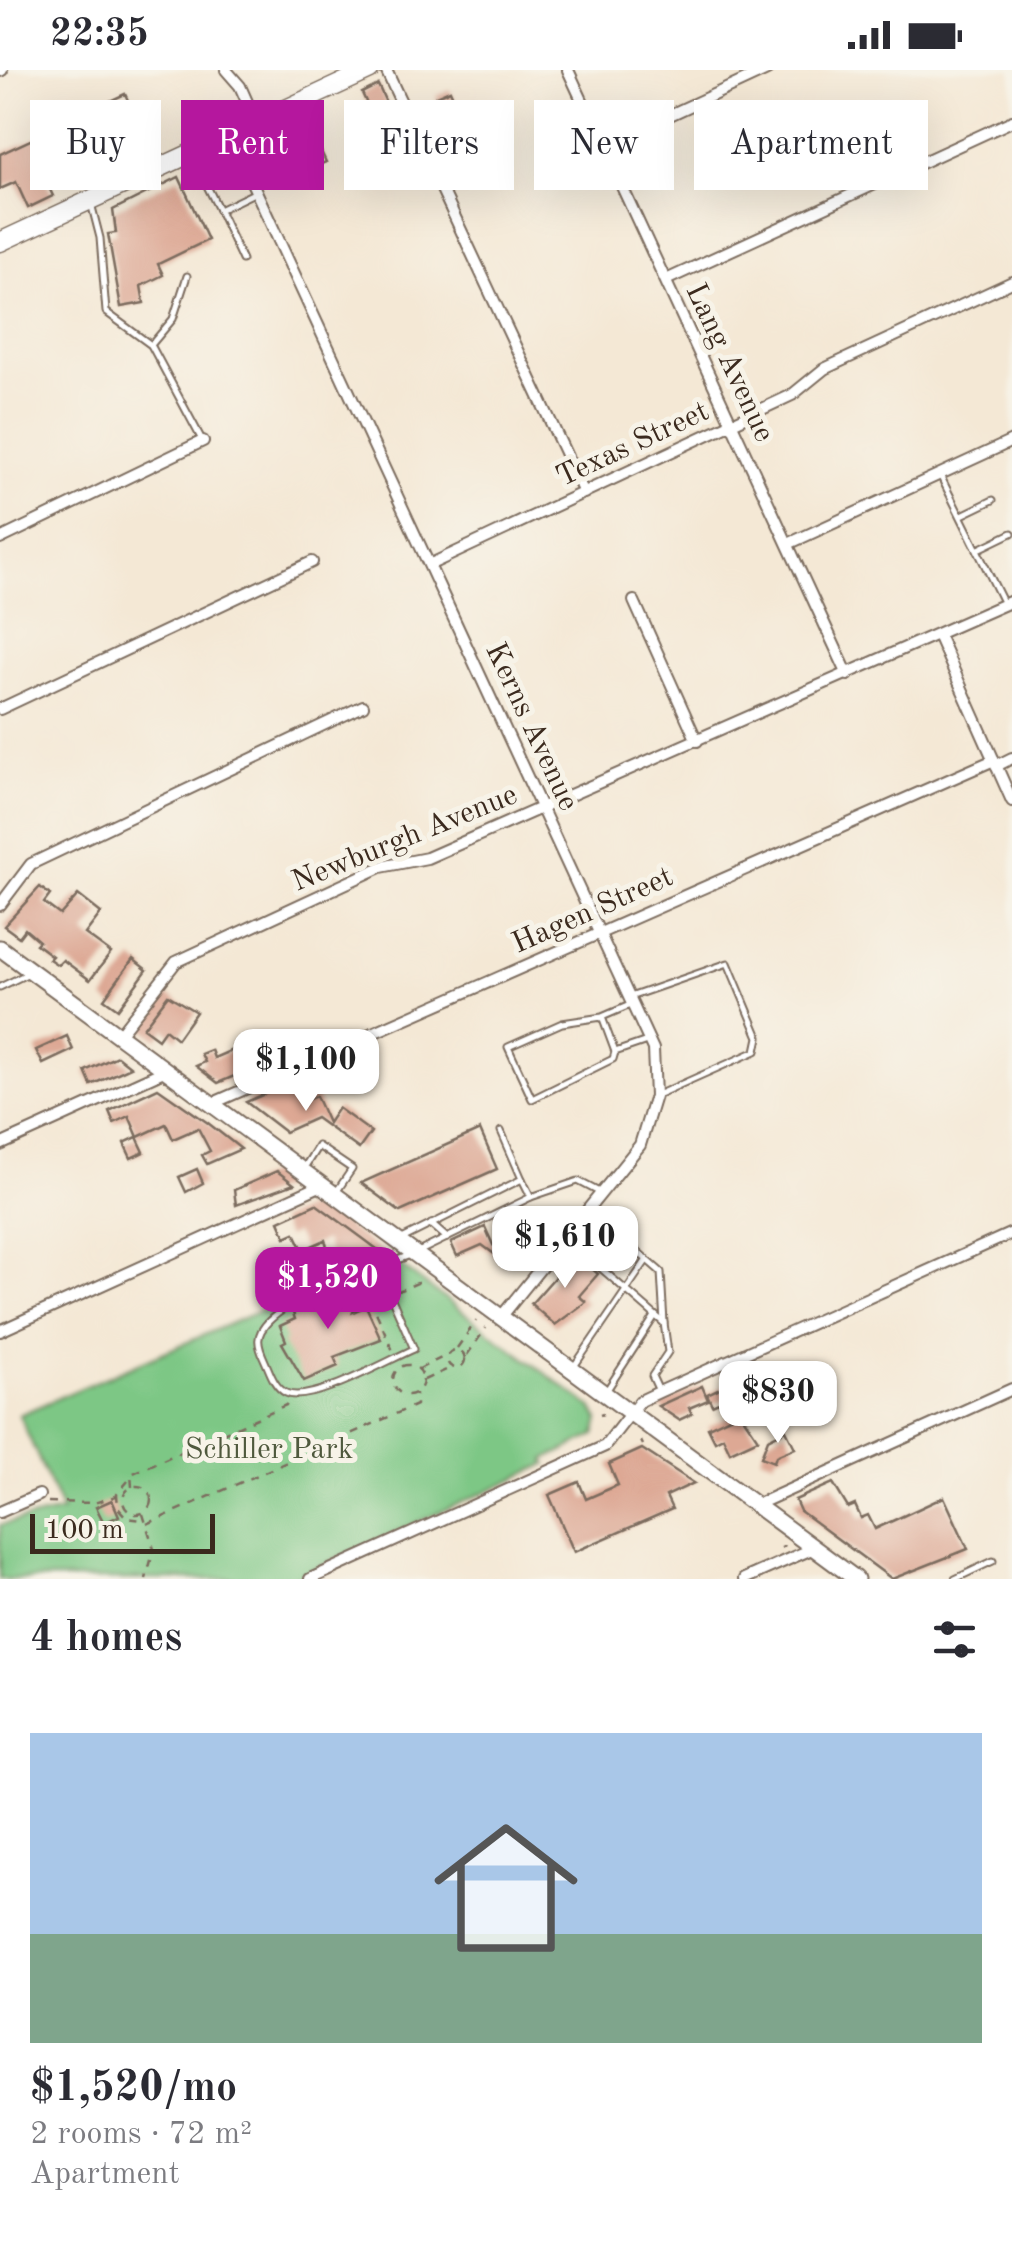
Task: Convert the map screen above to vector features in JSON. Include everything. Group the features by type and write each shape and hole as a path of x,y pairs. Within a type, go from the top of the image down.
{"main road":[{"path":"305,100 370,70"},
{"path":"0,242 181,158"},
{"path":"0,948 856,1579"}],"street":[{"path":"226,70 248,100"},
{"path":"386,70 584,493"},
{"name":"Lang Avenue","path":"568,70 582,100"},
{"path":"674,113 767,70"},
{"path":"666,280 1012,121"},
{"name":"Lang Avenue","path":"624,190 848,676"},
{"name":"Kerns Avenue","path":"257,192 650,1040 655,1096 640,1145 500,1317"},
{"name":"Texas Street","path":"432,564 792,395 824,369 1012,282"},
{"path":"0,539 203,441"},
{"path":"788,544 1012,442"},
{"path":"0,709 312,562"},
{"path":"634,602 697,741"},
{"name":"Newburgh Avenue","path":"118,1036 176,962 381,867 427,858 848,676 1008,602"},
{"path":"938,635 1012,801"},
{"path":"0,904 31,864 363,706"},
{"name":"Hagen Street","path":"211,1104 1012,758"},
{"path":"0,1144 166,1070"},
{"path":"0,1331 329,1190"},
{"path":"310,1579 605,1446 630,1413 658,1392 1012,1232"},
{"path":"756,1504 1012,1389"},
{"path":"0,1512 39,1495"},
{"path":"744,1579 814,1548"}],"lane":[{"path":"209,190 242,260"},
{"path":"218,210 257,192"},
{"path":"90,200 100,238 106,312 151,346 203,441"},
{"path":"151,346 173,318 187,276"},
{"path":"940,475 1008,602"},
{"path":"962,514 994,500"},
{"path":"979,549 1012,533"},
{"path":"650,1040 616,1052 608,1064 532,1099 508,1048 562,1023 602,1017 631,1001 728,963 759,1037 756,1051 655,1096"},
{"path":"0,987 32,972"},
{"path":"602,1017 616,1052"},
{"path":"501,1131 530,1197"},
{"path":"302,1171 318,1146 352,1169 329,1190"},
{"path":"398,1241 522,1179"},
{"path":"378,1267 414,1349 306,1397 285,1393 258,1345 258,1334 282,1310 378,1267 415,1254 530,1197 578,1181 592,1184 603,1194"},
{"path":"589,1211 661,1272 668,1352 652,1376 658,1392"},
{"path":"577,1247 601,1220"},
{"path":"431,1224 447,1238"},
{"path":"566,1238 664,1323"},
{"path":"572,1370 646,1260"},
{"path":"604,1394 655,1316"},
{"path":"955,1579 994,1561"}],"path":[{"path":"396,1293 422,1281"},
{"path":"384,1298 371,1300 393,1351"},
{"path":"376,1312 387,1307"},
{"path":"416,1393 401,1394 393,1378 403,1366 418,1370 448,1356 476,1321"},
{"path":"116,1496 117,1506 126,1518 146,1522 416,1405 422,1381 462,1366 486,1328"},
{"path":"456,1349 465,1357"},
{"path":"448,1356 453,1368"},
{"path":"418,1370 422,1381"},
{"path":"51,1505 94,1503 116,1496 132,1474 286,1405"},
{"path":"129,1480 132,1487 149,1494 150,1504 143,1512 131,1513 123,1504 124,1492 132,1487"},
{"path":"117,1506 123,1504"},
{"path":"138,1579 147,1577 154,1550 143,1512"}],"green space":[{"name":"Schiller Park","path":"387,1256 591,1407 599,1420 595,1435 545,1460 547,1464 292,1579 0,1579 0,1525 62,1511 19,1415"}],"building":[{"path":"378,85 385,100 365,100 362,93"},
{"path":"450,90 454,100 438,100 436,96"},
{"path":"30,140 30,190 50,190 53,196 28,208 16,182 0,189 0,154"},
{"path":"179,177 181,190 185,190 208,240 158,264 163,275 141,286 144,303 121,307 108,234 116,233 113,210 153,190 161,190 161,186"},
{"path":"40,887 50,895 44,903 60,915 78,895 101,913 85,934 111,953 90,980 63,960 58,965 49,959 52,956 25,929 19,937 4,926"},
{"path":"133,959 147,970 118,1009 104,999"},
{"path":"168,995 196,1012 177,1039 165,1029 158,1039 143,1028"},
{"path":"67,1036 73,1050 43,1064 36,1050"},
{"path":"262,1037 272,1060 218,1083 196,1066 205,1062 201,1054 211,1050 214,1058"},
{"path":"117,1056 131,1067 91,1085 85,1071"},
{"path":"295,1081 304,1101 316,1096 328,1123 338,1108 371,1132 359,1149 316,1118 285,1132 246,1102"},
{"path":"158,1088 241,1149 207,1164 202,1155 210,1151 198,1128 173,1139 166,1124 138,1137 129,1116 114,1123 109,1111"},
{"path":"480,1130 497,1169 400,1212 361,1183"},
{"path":"137,1137 144,1152 131,1158 124,1143"},
{"path":"197,1169 203,1183 186,1192 179,1177"},
{"path":"277,1171 294,1184 236,1205 234,1190"},
{"path":"316,1204 381,1252 335,1272 325,1240 303,1250 295,1233 286,1237 279,1221"},
{"path":"485,1227 493,1245 527,1229 533,1244 501,1259 482,1245 457,1256 451,1243"},
{"path":"575,1254 598,1274 579,1296 586,1302 555,1325 531,1304"},
{"path":"365,1280 353,1312 366,1306 381,1339 334,1357 338,1366 304,1381 282,1343 286,1341 280,1326 295,1319 293,1313"},
{"path":"735,1381 741,1392 712,1405 707,1394"},
{"path":"702,1386 708,1400 689,1408 692,1414 679,1420 658,1406"},
{"path":"742,1415 758,1439 730,1452 723,1437 715,1441 708,1427"},
{"path":"786,1430 795,1448 776,1456 774,1462 761,1457 768,1439"},
{"path":"642,1449 694,1483 666,1496 672,1509 574,1552 549,1495 579,1482 586,1499 618,1485 609,1464"},
{"path":"833,1483 848,1508 855,1505 861,1518 868,1515 875,1529 944,1497 968,1549 892,1579 800,1511 795,1500"},
{"path":"112,1500 119,1516 104,1523 96,1507"}]}
